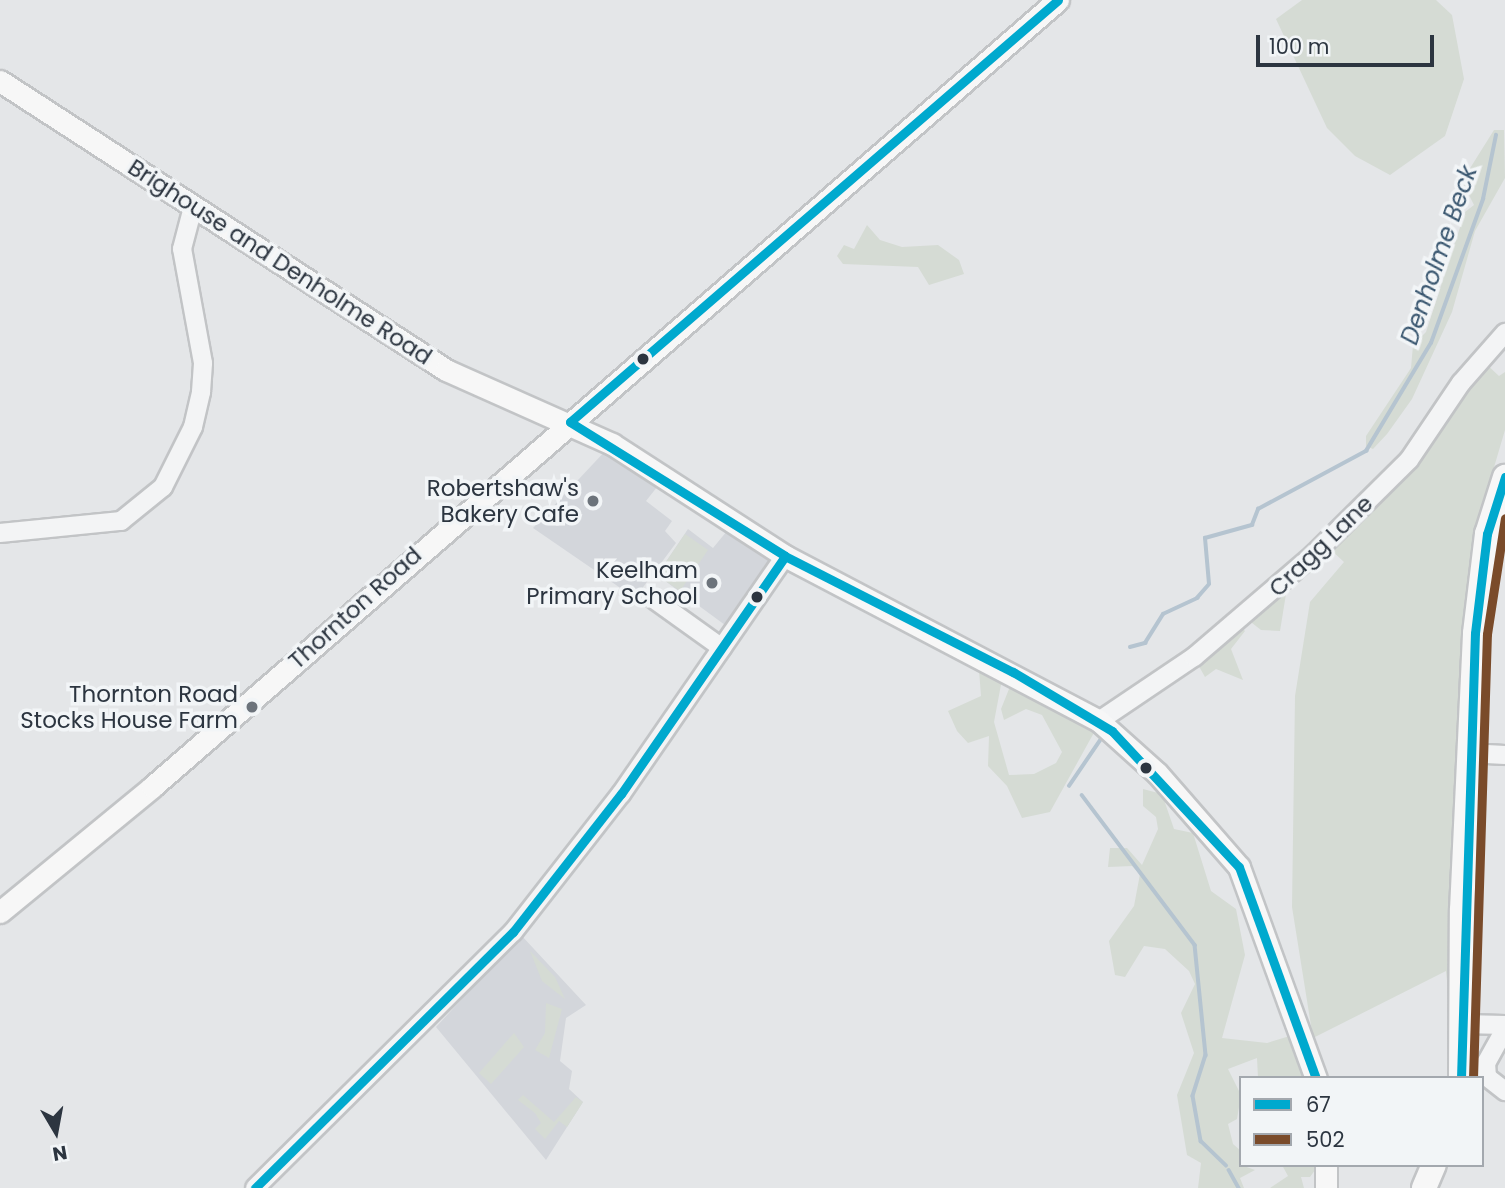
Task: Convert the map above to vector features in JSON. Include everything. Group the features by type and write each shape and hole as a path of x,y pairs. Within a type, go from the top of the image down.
{"highway":[{"path":"1461,1076 1468,754 1480,576 1505,477"},
{"path":"1424,1188 1433,1167"}],"main road":[{"name":"Thornton Road","path":"0,912 152,787 1058,0"},
{"name":"Brighouse and Denholme Road","path":"0,81 446,370 570,422 785,556 1099,721 1157,773 1239,867 1315,1076"},
{"path":"1326,1167 1326,1188"}],"street":[{"path":"0,533 121,521 163,487 193,427 201,391 203,363 182,249 193,206"},
{"name":"Cragg Lane","path":"1099,721 1194,657 1313,555 1409,460 1461,383 1505,333"},
{"path":"255,1188 498,950 621,794 785,556"},
{"path":"655,600 722,649"},
{"path":"1468,754 1505,755"},
{"path":"1462,1024 1505,1027 1486,1063 1487,1077 1505,1091"}],"shaded area":[{"path":"1302,0 1436,0 1452,15 1464,79 1445,136 1390,175 1355,156 1327,128 1276,19"},
{"path":"1494,130 1504,130 1505,178 1475,231 1452,312 1412,399 1373,449 1366,446 1366,436 1411,368 1413,345 1426,332 1465,212 1474,205 1462,181"},
{"path":"867,225 880,240 902,247 938,245 959,260 964,274 929,285 918,267 843,264 837,256 844,245 854,249"},
{"path":"1484,362 1499,376 1505,372 1505,430 1472,542 1452,1030 1446,971 1313,1038 1292,907 1295,696 1310,602 1344,562 1330,549"},
{"path":"608,448 661,482 646,501 672,521 665,531 676,543 635,598 533,528"},
{"name":"Keelham Primary School","path":"688,529 713,548 727,531 772,560 725,625 657,575"},
{"path":"685,534 708,550 680,591 657,575"},
{"path":"1280,590 1286,594 1280,631 1261,630 1247,619"},
{"path":"1240,626 1245,631 1231,649 1243,680 1216,669 1205,677 1196,661"},
{"path":"979,670 1003,674 994,722 1009,775 1034,774 1056,763 1062,752 1042,715 1026,709 1004,720 1001,709 1009,689 1020,683 1096,729 1050,812 1022,818 1007,786 988,766 989,736 968,743 957,731 948,711 981,696"},
{"path":"1143,789 1162,794 1174,829 1193,833 1211,891 1236,909 1245,955 1222,1038 1267,1043 1293,1035 1307,1076 1258,1076 1257,1058 1228,1069 1239,1091 1237,1119 1228,1124 1233,1144 1239,1149 1239,1167 1255,1170 1240,1178 1244,1188 1198,1188 1201,1163 1187,1155 1177,1095 1194,1053 1181,1013 1195,984 1189,971 1165,949 1144,946 1125,977 1115,975 1109,941 1134,906 1140,874 1132,866 1108,867 1110,848 1127,848 1142,865 1158,829 1156,817 1143,806"},
{"path":"521,935 586,1005 566,1018 560,1061 572,1071 569,1089 583,1102 546,1160 436,1027"},
{"path":"530,951 555,977 565,999 542,981"},
{"path":"546,1003 562,1009 549,1058 535,1050 545,1033"},
{"path":"514,1033 524,1047 491,1084 479,1073"},
{"path":"523,1095 554,1122 576,1097 583,1102 567,1127 559,1121 545,1139 535,1129 541,1123 535,1113 518,1100"},
{"path":"1283,1167 1317,1167 1310,1177 1301,1177 1304,1188 1270,1188 1288,1176"}],"waterway":[{"name":"Denholme Beck","path":"1130,647 1145,643 1163,614 1197,598 1209,584 1205,538 1252,525 1258,509 1366,451 1431,343 1483,199 1496,135"},
{"name":"Denholme Beck","path":"1069,786 1101,739"},
{"name":"Denholme Beck","path":"1082,795 1195,945 1206,1055 1193,1096 1201,1141 1226,1165"},
{"name":"Denholme Beck","path":"1229,1170 1239,1188"}],"transit line":[{"name":"67","path":"1058,0 570,422 785,556 1013,672 1112,731 1239,867 1315,1076"},
{"name":"67","path":"1461,1076 1475,633 1487,534 1505,477"},
{"name":"502","path":"1473,1076 1487,634 1505,518"},
{"name":"67","path":"255,1188 513,932 621,794 785,556"}],"place":[{"name":"Robertshaw's Bakery Cafe","path":"593,501"},
{"name":"Keelham Primary School","path":"712,583"},
{"name":"Thornton Road Stocks House Farm","path":"252,707"}]}
